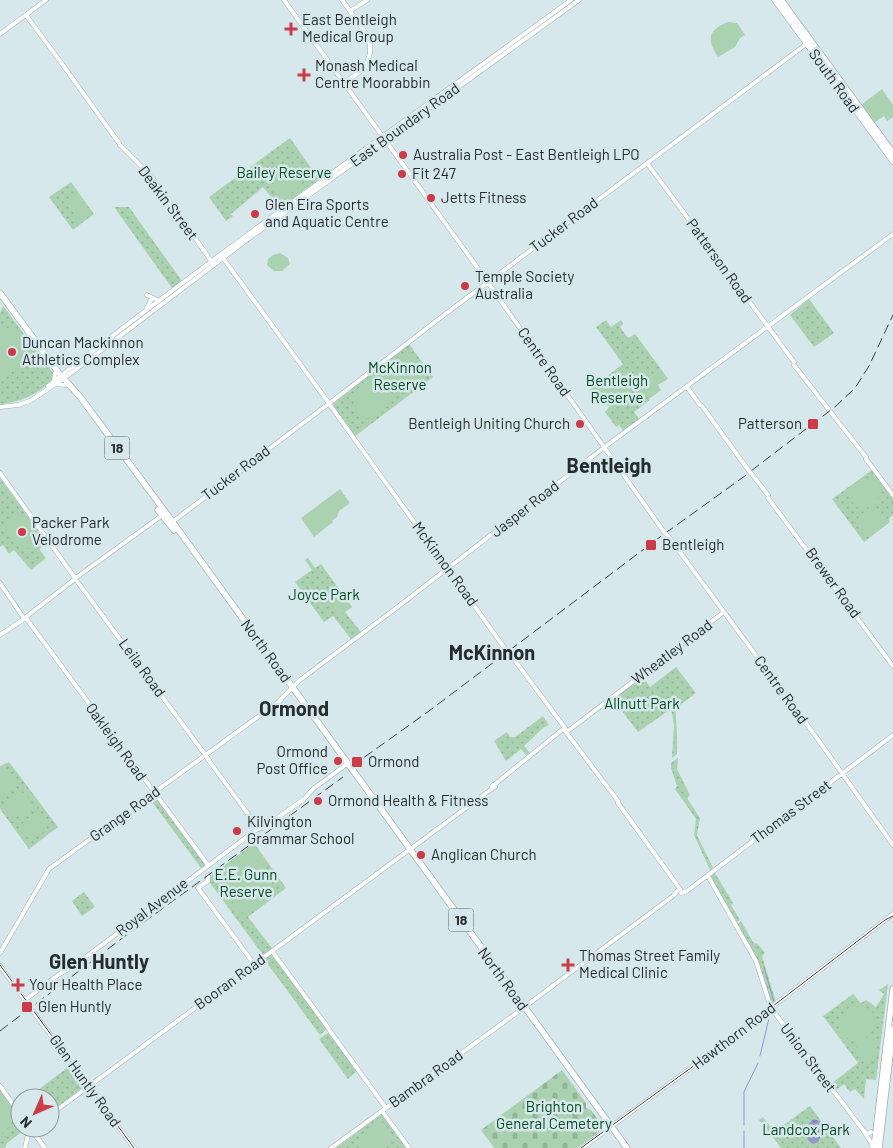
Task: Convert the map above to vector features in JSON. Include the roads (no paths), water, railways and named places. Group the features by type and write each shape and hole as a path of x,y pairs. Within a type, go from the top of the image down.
{"highway":[{"name":"South Road","path":"775,0 886,148 893,161"},
{"name":"South Road","path":"781,0 806,40"},
{"name":"South Road","path":"886,148 893,154"},
{"name":"North Road","path":"0,293 60,380 109,439 292,690"},
{"name":"North Road","path":"185,542 610,1128"},
{"path":"286,680 300,680"},
{"path":"876,1148 891,1033 893,989"},
{"name":"North Road","path":"531,1020 603,1121 625,1148"}],"street":[{"path":"0,34 46,0"},
{"name":"Centre Road","path":"284,0 664,532 893,845"},
{"path":"341,0 371,40 366,66 344,83"},
{"path":"351,11 367,0"},
{"name":"East Boundary Road","path":"60,380 72,373 215,261 358,153 398,125 403,126 571,0"},
{"name":"East Boundary Road","path":"393,129 579,0"},
{"name":"Deakin Street","path":"26,15 120,143 150,176 215,261"},
{"path":"525,33 533,30 535,32"},
{"name":"Tucker Road","path":"170,523 799,48 806,40"},
{"name":"East Boundary Road","path":"223,258 365,154 379,143 383,137"},
{"path":"379,143 391,149"},
{"path":"358,153 362,152 365,154"},
{"name":"Patterson Road","path":"647,163 794,364 828,408 835,414 837,420 893,496"},
{"name":"Jasper Road","path":"292,690 300,680 604,448 893,234"},
{"path":"215,261 223,258"},
{"name":"McKinnon Road","path":"223,258 506,650 572,738 675,882 679,891"},
{"name":"East Boundary Road","path":"60,380 159,301 215,261"},
{"path":"147,295 159,301"},
{"path":"145,312 151,300"},
{"path":"0,406 14,406 28,402 60,380"},
{"name":"Brewer Road","path":"687,386 893,666"},
{"name":"Leila Road","path":"0,473 261,829"},
{"path":"0,635 164,514"},
{"name":"Oakleigh Road","path":"0,583 154,793 205,866 206,882 198,888 254,964"},
{"name":"Wheatley Road","path":"409,851 494,787 553,738 576,724 724,613"},
{"name":"Grange Road","path":"0,953 48,869 206,755 292,690"},
{"name":"Thomas Street","path":"679,891 690,889 708,876 893,735"},
{"name":"Royal Avenue","path":"25,1000 58,975 71,969 205,866 261,829 345,765"},
{"name":"Booran Road","path":"60,1107 409,851"},
{"name":"Union Street","path":"708,876 756,961 771,1008 876,1148"},
{"path":"522,1008 679,891"},
{"name":"Hawthorn Road","path":"582,1148 771,1008 893,914"},
{"name":"Hawthorn Road","path":"886,921 893,918"},
{"path":"271,952 333,1036 409,1148"},
{"name":"Glen Huntly Road","path":"0,966 134,1148"},
{"name":"Bambra Road","path":"331,1148 522,1008"},
{"path":"0,1086 10,1100"},
{"path":"600,1134 604,1128 603,1121"},
{"path":"863,1130 867,1134 871,1132"}],"water":[{"path":"814,1119 821,1122 823,1130 818,1142 813,1144 808,1140 807,1131 808,1125"}],"waterway":[{"path":"764,967 774,1002"},
{"path":"760,1056 770,1014"},
{"path":"744,1125 744,1092 758,1063"},
{"path":"744,1131 744,1148"}],"tram line":[{"path":"581,1148 721,1046 885,920 893,916"},
{"path":"0,965 134,1148"}],"railway":[{"path":"751,471 836,406 855,388 869,366 893,315"},
{"path":"352,766 749,473"},
{"path":"0,1031 133,930 343,777"}],"place":[{"name":"East Bentleigh Medical Group","path":"291,29"},
{"name":"Monash Medical Centre Moorabbin","path":"304,75"},
{"name":"Australia Post - East Bentleigh LPO","path":"403,155"},
{"name":"Fit 247","path":"402,174"},
{"name":"Jetts Fitness","path":"431,198"},
{"name":"Glen Eira Sports and Aquatic Centre","path":"255,214"},
{"name":"Temple Society Australia","path":"465,286"},
{"name":"Duncan Mackinnon Athletics Complex","path":"12,352"},
{"name":"Bentleigh Uniting Church","path":"580,424"},
{"name":"Patterson","path":"813,424"},
{"name":"Packer Park Velodrome","path":"22,532"},
{"name":"Bentleigh","path":"651,545"},
{"name":"Ormond Post Office","path":"338,761"},
{"name":"Ormond","path":"357,762"},
{"name":"Ormond Health & Fitness","path":"318,801"},
{"name":"Kilvington Grammar School","path":"237,831"},
{"name":"Anglican Church","path":"421,855"},
{"name":"Thomas Street Family Medical Clinic","path":"568,965"},
{"name":"Your Health Place","path":"18,985"},
{"name":"Glen Huntly","path":"27,1007"}],"district":[{"name":"Bentleigh","path":"609,466"},
{"name":"McKinnon","path":"492,653"},
{"name":"Ormond","path":"294,709"},
{"name":"Glen Huntly","path":"99,962"}],"park label":[{"name":"Bailey Reserve","path":"284,173"},
{"name":"McKinnon Reserve","path":"400,376"},
{"name":"Bentleigh Reserve","path":"617,390"},
{"name":"Joyce Park","path":"324,595"},
{"name":"Allnutt Park","path":"642,704"},
{"name":"E.E. Gunn Reserve","path":"246,884"},
{"name":"Brighton General Cemetery","path":"554,1116"},
{"name":"Landcox Park","path":"806,1130"}]}
